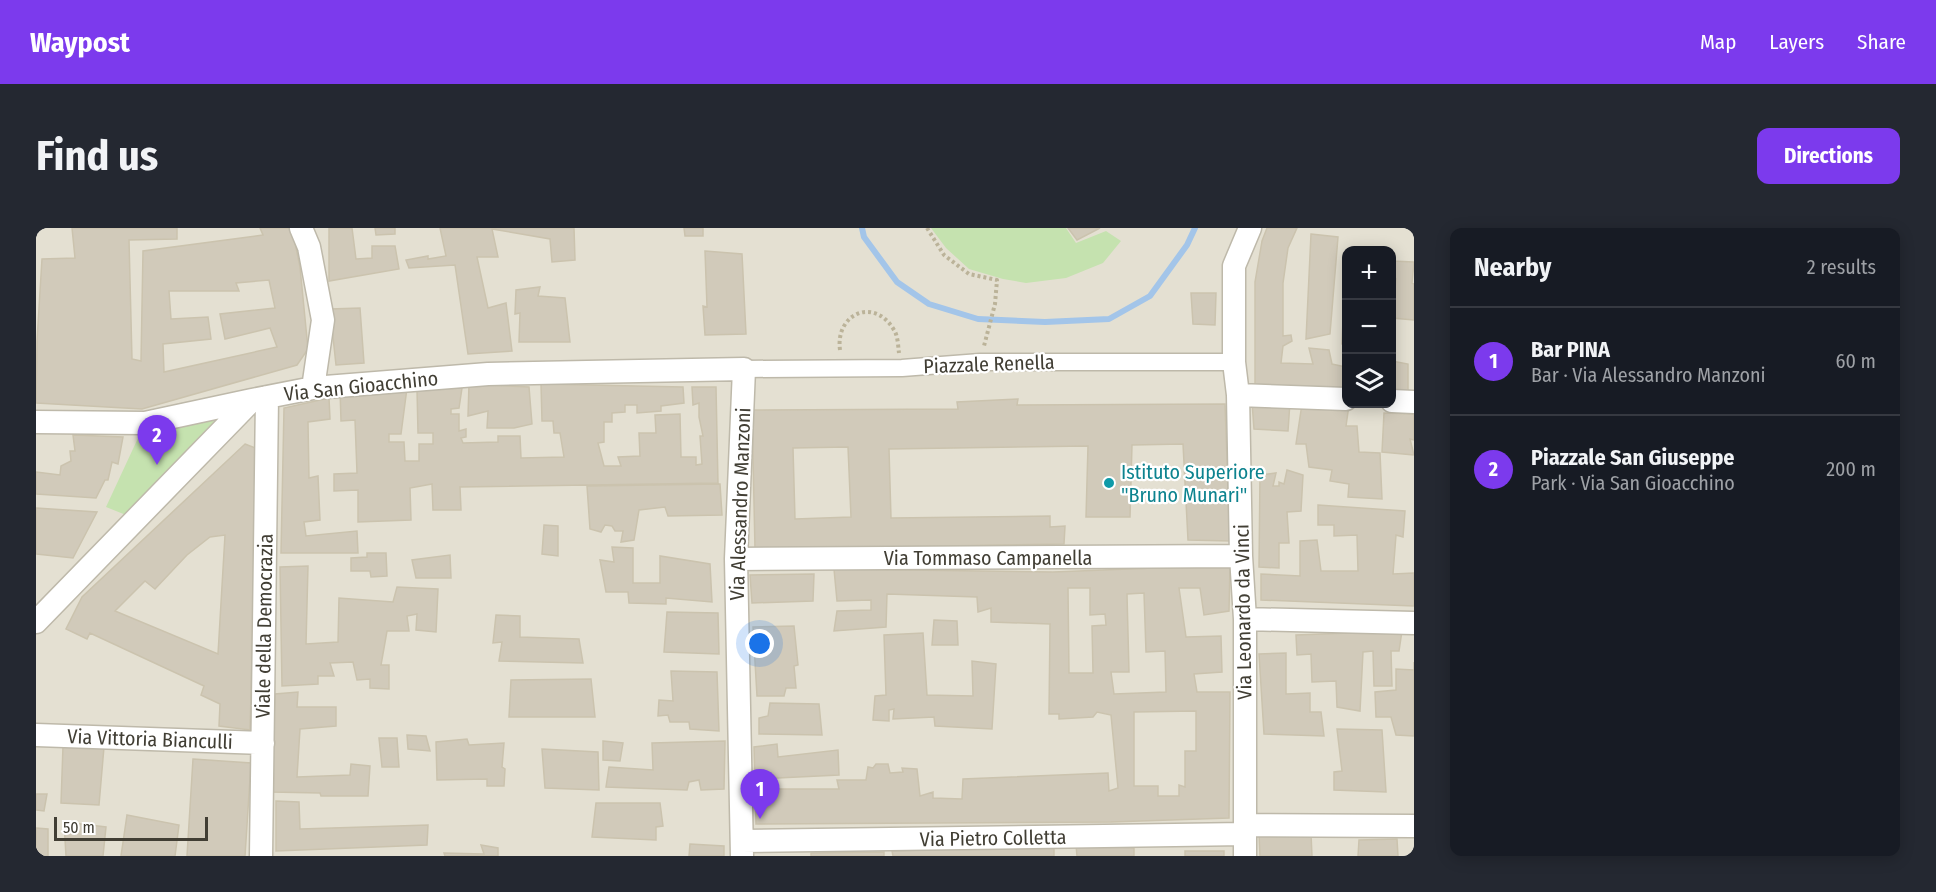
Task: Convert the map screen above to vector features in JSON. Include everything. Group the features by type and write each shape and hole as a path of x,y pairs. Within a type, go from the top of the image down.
{"street":[{"path":"301,228 309,248 322,320 313,388"},
{"name":"Via Leonardo da Vinci","path":"1245,839 1245,620 1241,556 1238,395 1234,362 1234,266 1250,228"},
{"name":"Piazzale Renella","path":"744,369 902,368 980,362 1234,362"},
{"name":"Via San Gioacchino","path":"36,422 145,423 313,388 488,374 744,369"},
{"name":"Via Alessandro Manzoni","path":"742,848 736,559 744,369"},
{"path":"1238,395 1342,399"},
{"path":"36,622 259,398"},
{"name":"Viale della Democrazia","path":"259,398 263,743 261,856"},
{"path":"1396,401 1414,402"},
{"name":"Via Tommaso Campanella","path":"736,559 1241,556"},
{"path":"1245,620 1414,623"},
{"name":"Via Vittoria Bianculli","path":"36,735 263,743"},
{"name":"Via Pietro Colletta","path":"742,848 1245,839 1414,826"}],"path":[{"path":"927,228 944,255 969,274 997,280 995,304 988,335"},
{"path":"843,368 839,342 844,328 856,314 867,310 881,314 896,331 902,368"}],"shaded area":[{"path":"36,228 1414,228 1414,856 36,856"}],"green space":[{"path":"931,228 1066,228 1076,243 1106,231 1121,241 1103,263 1066,278 1026,283 969,269 946,248"},
{"path":"252,400 136,519 106,507 145,423"}],"building":[{"path":"72,228 177,228 177,239 129,240 132,359 141,361 143,251 263,235 260,228 292,228 300,267 308,349 297,365 142,409 36,403 42,259 75,258","holes":["269,280 275,308 220,314 225,339 270,328 277,347 164,372 163,344 211,339 208,317 171,319 169,291 239,291 236,283"]},
{"path":"329,228 352,228 356,259 372,258 372,246 395,246 399,269 329,281"},
{"path":"375,228 395,228 395,234 376,235"},
{"path":"440,228 574,228 575,260 552,262 550,239 492,229 498,257 477,257 488,308 506,303 512,351 468,354 455,265 409,268 406,260 446,256"},
{"path":"684,228 703,228 703,236 685,236"},
{"path":"1068,228 1100,228 1077,240"},
{"path":"1267,228 1297,228 1288,248 1283,283 1283,336 1291,335 1292,341 1283,346 1281,363 1313,364 1309,348 1329,350 1332,364 1342,366 1342,392 1255,384 1255,282 1262,241"},
{"path":"1311,234 1338,237 1330,334 1306,339"},
{"path":"705,251 742,254 746,334 705,335 703,306 707,307"},
{"path":"1396,261 1414,262 1412,283 1414,284 1414,320 1396,318"},
{"path":"540,287 538,296 565,298 570,342 519,342 520,313 515,314 516,290"},
{"path":"1191,293 1216,293 1215,325 1193,324"},
{"path":"360,308 364,363 336,365 330,309"},
{"path":"1396,362 1408,364 1408,395 1396,394"},
{"path":"469,384 529,387 532,424 514,428 487,428 488,411 468,416"},
{"path":"541,384 683,387 684,403 661,406 661,411 637,413 637,405 625,405 625,412 612,413 612,422 604,422 604,442 598,443 604,466 621,466 618,457 640,456 639,433 656,433 655,415 680,414 681,457 696,457 696,465 702,464 700,436 703,436 699,403 693,405 692,387 716,387 718,483 460,487 461,510 433,510 432,484 410,488 411,520 358,522 358,490 334,491 334,474 357,473 355,420 341,421 340,389 407,388 401,434 389,434 389,442 404,442 405,461 419,461 419,444 433,444 433,433 418,433 417,389 462,388 459,408 451,409 451,414 459,414 459,431 466,429 466,437 461,438 463,443 498,442 498,436 520,436 521,458 564,457 560,433 554,433 553,421 542,421"},
{"path":"329,398 330,419 308,422 309,478 318,476 320,520 304,522 306,536 357,531 358,553 281,553 284,408"},
{"name":"Istituto Superiore \"Bruno Munari\"","path":"1018,399 1017,405 1225,404 1230,541 1188,540 1183,444 1132,445 1130,517 1086,517 1088,446 889,449 891,518 1050,516 1050,527 1065,526 1064,544 755,549 752,410 958,409 957,402","holes":["848,447 851,517 795,519 793,448"]},
{"path":"1252,402 1290,402 1288,431 1254,429"},
{"path":"1302,404 1342,405 1342,408 1349,408 1346,426 1357,426 1359,452 1380,453 1382,499 1348,497 1349,484 1330,481 1332,470 1309,467 1306,444 1296,444"},
{"path":"1384,413 1414,414 1414,440 1410,439 1414,455 1382,452"},
{"path":"73,435 123,437 118,464 112,462 108,480 105,480 96,498 36,494 36,472 60,475 61,466 71,461 70,451 75,451"},
{"path":"245,444 258,449 250,730 219,726 220,704 201,695 204,686 90,633 87,639 66,629 82,597","holes":["225,535 218,654 115,611 145,581 155,589 187,555 210,537"]},
{"path":"1287,470 1303,475 1301,511 1287,512 1289,543 1279,543 1279,568 1259,567 1260,475 1276,473 1273,486 1279,486 1279,482 1284,484"},
{"path":"720,484 722,515 668,516 665,507 639,510 634,540 621,542 623,531 615,531 612,526 605,525 601,532 590,529 587,486"},
{"path":"1318,505 1405,511 1403,537 1396,535 1393,574 1414,573 1414,606 1261,600 1261,574 1300,576 1300,541 1317,540 1321,571 1358,571 1357,535 1334,536 1334,525 1318,525"},
{"path":"36,508 97,512 73,558 36,554"},
{"path":"544,525 558,526 558,556 542,554"},
{"path":"612,547 633,548 633,583 660,583 660,556 710,564 712,602 666,598 666,604 629,603 628,592 606,592 600,560 614,562"},
{"path":"367,553 386,553 387,576 371,577 370,571 351,571 351,558 367,557"},
{"path":"450,555 451,578 416,578 412,560"},
{"path":"1230,565 1229,611 1204,615 1200,588 1179,588 1186,637 1221,636 1222,672 1194,674 1197,692 1230,692 1229,818 1111,822 756,824 755,789 839,789 837,780 866,780 868,767 873,768 876,764 888,764 890,773 903,772 902,768 917,769 920,796 933,792 933,798 962,799 963,779 1108,773 1109,791 1118,788 1111,715 1097,712 1093,717 1059,719 1059,714 1049,714 1050,624 991,622 991,608 978,612 977,597 887,594 886,627 834,631 837,611 871,610 871,600 837,601 834,569 1053,572","holes":["1068,588 1090,588 1090,615 1105,614 1106,625 1092,626 1093,673 1069,673","1144,593 1146,652 1165,651 1166,692 1114,694 1111,672 1129,672 1127,594","1196,711 1196,751 1185,751 1185,787 1179,785 1179,796 1158,796 1158,786 1134,786 1134,712"]},
{"path":"308,566 306,644 338,642 339,598 393,602 397,587 438,589 436,632 416,630 417,614 407,616 409,631 387,631 381,665 389,665 389,689 370,688 370,679 357,680 353,662 330,663 334,676 318,676 318,684 282,686 280,567"},
{"path":"814,574 813,601 752,603 750,575"},
{"path":"667,612 718,613 719,654 664,652"},
{"path":"496,615 520,616 520,637 579,639 583,663 499,661 502,642 493,643"},
{"path":"934,620 957,621 958,645 932,645"},
{"path":"794,626 798,665 794,666 796,688 786,688 784,696 757,696 753,627"},
{"path":"1402,631 1399,651 1391,651 1392,686 1374,686 1373,651 1363,652 1360,711 1337,707 1336,681 1312,682 1311,654 1297,655 1296,635"},
{"path":"923,633 927,695 973,696 972,661 996,664 992,729 935,726 934,717 893,719 894,709 889,710 889,721 873,720 875,696 886,695 884,635"},
{"path":"1286,653 1286,694 1310,693 1310,712 1321,712 1324,736 1264,734 1259,654"},
{"path":"1396,669 1414,670 1414,736 1396,735 1391,717 1376,717 1375,692 1396,690"},
{"path":"671,671 717,672 719,731 690,729 689,722 670,722 668,715 658,716 659,700 673,701"},
{"path":"591,679 595,717 509,717 511,680"},
{"path":"298,692 297,707 336,707 336,726 300,729 297,777 350,775 351,764 370,766 368,796 321,796 320,793 271,792 275,694"},
{"path":"770,703 819,704 822,735 759,734 759,718 768,716"},
{"path":"1337,729 1382,730 1386,792 1334,790 1334,772 1342,771"},
{"path":"407,735 426,736 430,751 408,749"},
{"path":"379,738 397,738 399,767 382,767"},
{"path":"467,739 469,745 504,743 502,767 505,769 504,786 487,786 487,779 437,780 436,742"},
{"path":"603,741 623,743 620,761 603,760"},
{"path":"725,741 724,789 701,790 699,780 689,782 687,790 606,787 609,767 653,770 652,743"},
{"path":"777,744 778,757 838,750 839,775 755,779 754,747"},
{"path":"63,746 104,747 99,805 61,803"},
{"path":"542,749 598,752 599,790 545,788"},
{"path":"193,759 251,763 245,856 187,856"},
{"path":"36,794 47,794 44,811 36,810"},
{"path":"276,801 299,802 300,829 428,825 427,845 276,851"},
{"path":"596,803 660,803 663,826 656,827 656,840 592,837"},
{"path":"127,815 179,825 175,856 121,856"},
{"path":"64,822 106,827 103,856 66,856"},
{"path":"36,828 48,829 48,856 36,856"},
{"path":"1259,834 1311,834 1312,856 1260,856"},
{"path":"1397,839 1398,856 1358,856 1359,840"},
{"path":"690,844 724,846 724,856 689,856"},
{"path":"481,845 498,848 498,856 445,856 444,853 484,854"},
{"path":"1076,845 1134,848 1134,856 1077,856"},
{"path":"1054,848 1054,856 893,856 892,851"},
{"path":"1185,851 1224,851 1224,856 1185,856"},
{"path":"884,852 884,856 811,856 811,853"}],"waterway":[{"path":"862,228 864,237 897,282 929,304 978,319 1045,322 1109,319 1150,296 1187,245 1195,228"}],"place":[{"name":"Piazzale San Giuseppe","path":"157,465"},
{"name":"Istituto Superiore \"Bruno Munari\"","path":"1109,483"},
{"name":"Bar PINA","path":"760,819"}]}
